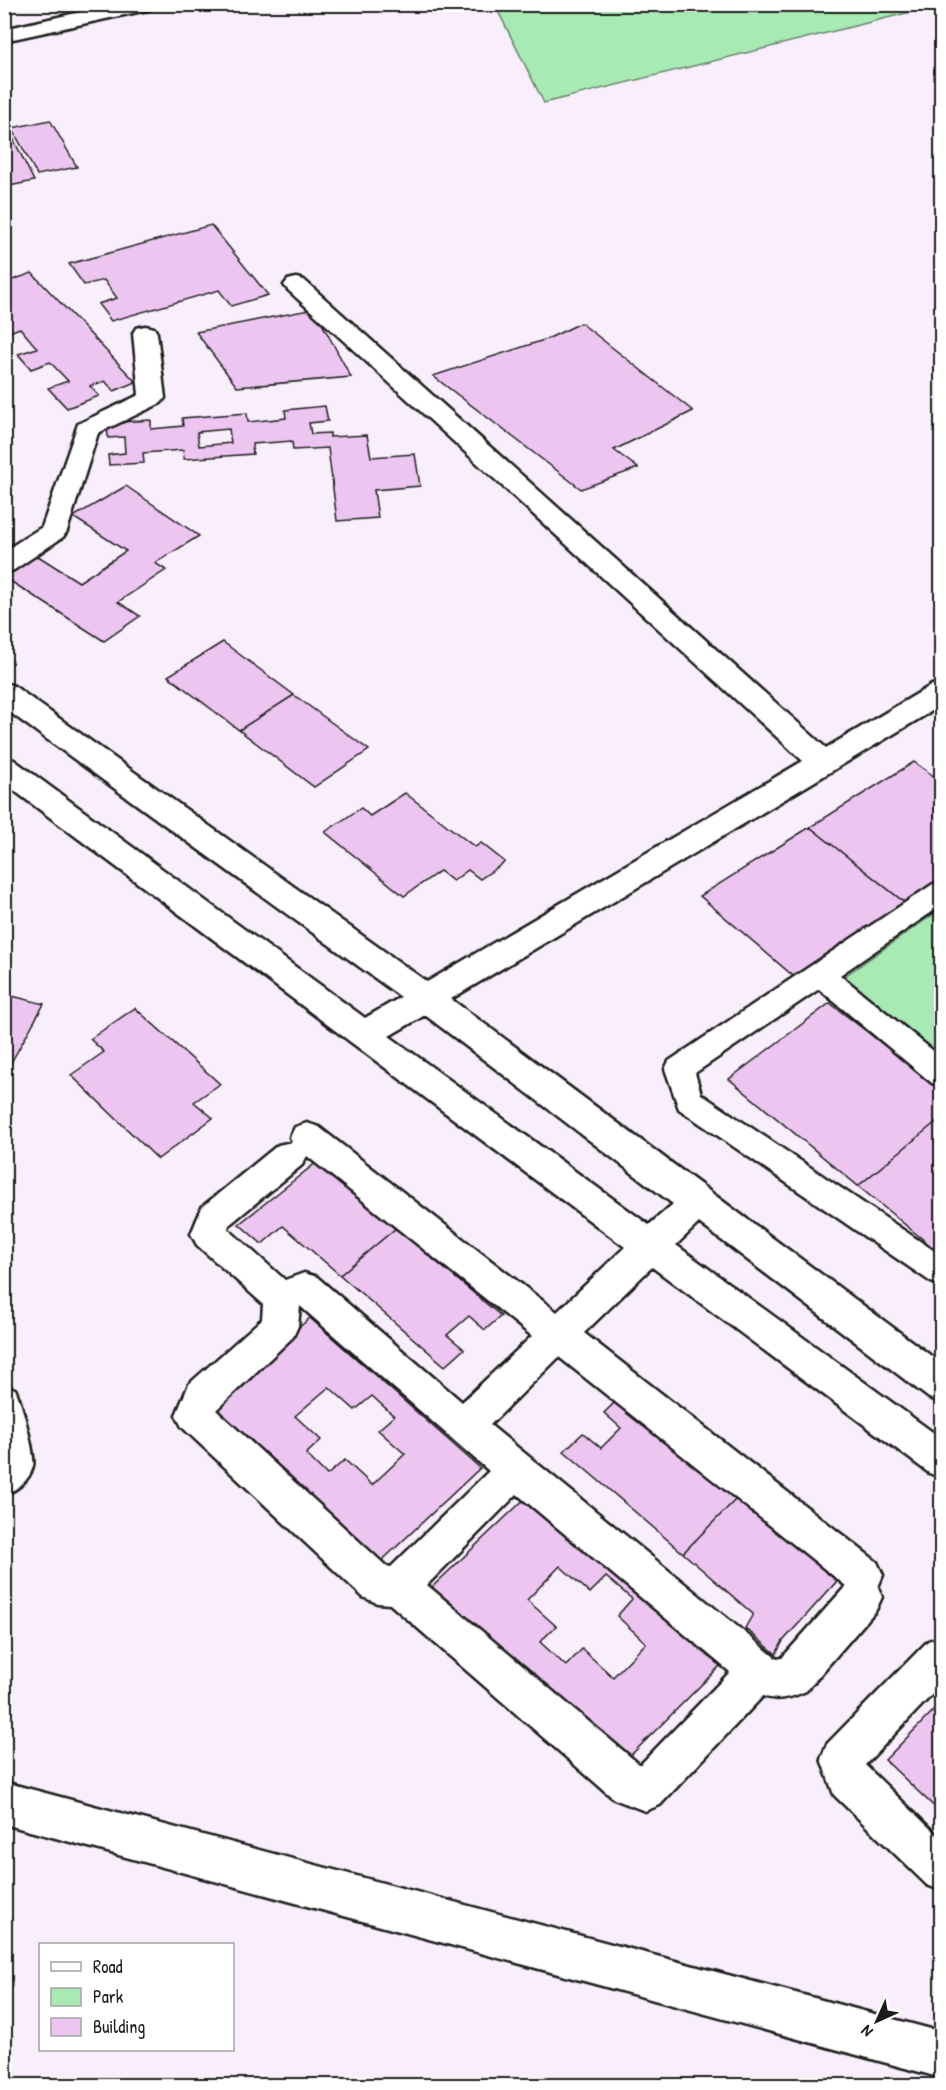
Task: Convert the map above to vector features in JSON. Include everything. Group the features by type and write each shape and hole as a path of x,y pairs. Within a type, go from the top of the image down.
{"street":[{"path":"4,35 147,4"},
{"path":"296,285 823,762"},
{"path":"4,564 54,531 87,429 152,398 146,333"},
{"path":"364,1035 942,692"},
{"path":"4,693 426,998 942,1386"},
{"path":"4,767 942,1461"},
{"path":"298,1146 558,1334 863,1586 792,1677 770,1679 463,1426 304,1288 281,1298 209,1234 214,1217 298,1146"},
{"path":"463,1426 651,1245 698,1203"},
{"path":"281,1298 280,1326 202,1396 195,1415 377,1584 399,1586 629,1785 645,1790 759,1671"},
{"path":"399,1586 516,1470"},
{"path":"942,1656 842,1759 849,1780 942,1870"},
{"path":"4,1803 942,2055"}],"lane":[{"path":"942,891 679,1070 689,1101 942,1273"},
{"path":"820,974 942,1075"},
{"path":"4,1399 18,1464 4,1480"}],"green space":[{"path":"495,5 939,5 544,103"},
{"path":"941,909 941,1061 842,978"}],"building":[{"path":"50,120 77,167 37,175 12,128"},
{"path":"4,124 6,124 34,181 4,187"},
{"path":"211,225 268,295 231,306 219,290 111,321 98,304 117,298 104,280 84,285 69,264"},
{"path":"32,273 136,382 114,391 105,381 90,386 99,396 67,408 48,388 68,381 50,362 31,369 18,354 37,348 20,328 4,334 4,283"},
{"path":"314,309 351,377 237,387 196,332"},
{"path":"581,323 693,411 614,450 638,468 581,489 433,376 547,339"},
{"path":"325,406 328,421 309,423 311,434 330,433 330,437 367,435 371,457 415,454 420,486 374,490 378,518 337,521 328,448 293,450 292,441 252,444 253,454 184,459 183,450 143,453 144,463 109,465 108,455 125,453 124,437 108,438 107,423 151,420 151,429 183,426 182,418 247,413 248,422 286,418 285,410","holes":["229,429 231,443 199,446 197,432"]},
{"path":"126,486 199,536 155,563 166,570 118,602 140,616 104,641 4,577 4,574 35,554 79,582 126,551 73,517"},
{"path":"223,642 294,695 239,730 168,676"},
{"path":"294,695 369,750 314,787 239,730"},
{"path":"914,762 942,782 942,884 909,906 810,827"},
{"path":"405,793 475,847 481,843 505,862 480,879 468,870 453,881 440,871 404,896 325,832 361,808 370,816"},
{"path":"810,827 909,906 798,980 700,896"},
{"path":"4,994 44,1004 4,1075"},
{"path":"830,1003 942,1090 942,1117 858,1186 729,1079"},
{"path":"135,1008 220,1084 194,1102 213,1118 158,1159 71,1075 104,1052 90,1039"},
{"path":"942,1117 942,1255 858,1186"},
{"path":"317,1162 396,1228 340,1275 283,1226 262,1244 239,1224"},
{"path":"396,1228 501,1316 485,1330 469,1316 447,1335 464,1349 445,1366 340,1275"},
{"path":"310,1318 480,1468 373,1569 203,1409","holes":["329,1387 355,1410 372,1396 394,1416 378,1430 405,1454 372,1485 345,1460 327,1475 306,1454 321,1440 295,1416"]},
{"path":"619,1398 739,1496 683,1553 564,1451 583,1433 601,1448 621,1428 604,1413"},
{"path":"534,1490 727,1659 623,1763 428,1591","holes":["560,1566 590,1593 606,1577 632,1599 617,1616 646,1643 613,1677 582,1649 566,1666 540,1642 556,1626 527,1600"]},
{"path":"739,1496 838,1580 783,1641 776,1654 745,1628 753,1614 683,1553"},
{"path":"942,1671 942,1814 885,1760 940,1704 924,1688"}]}
